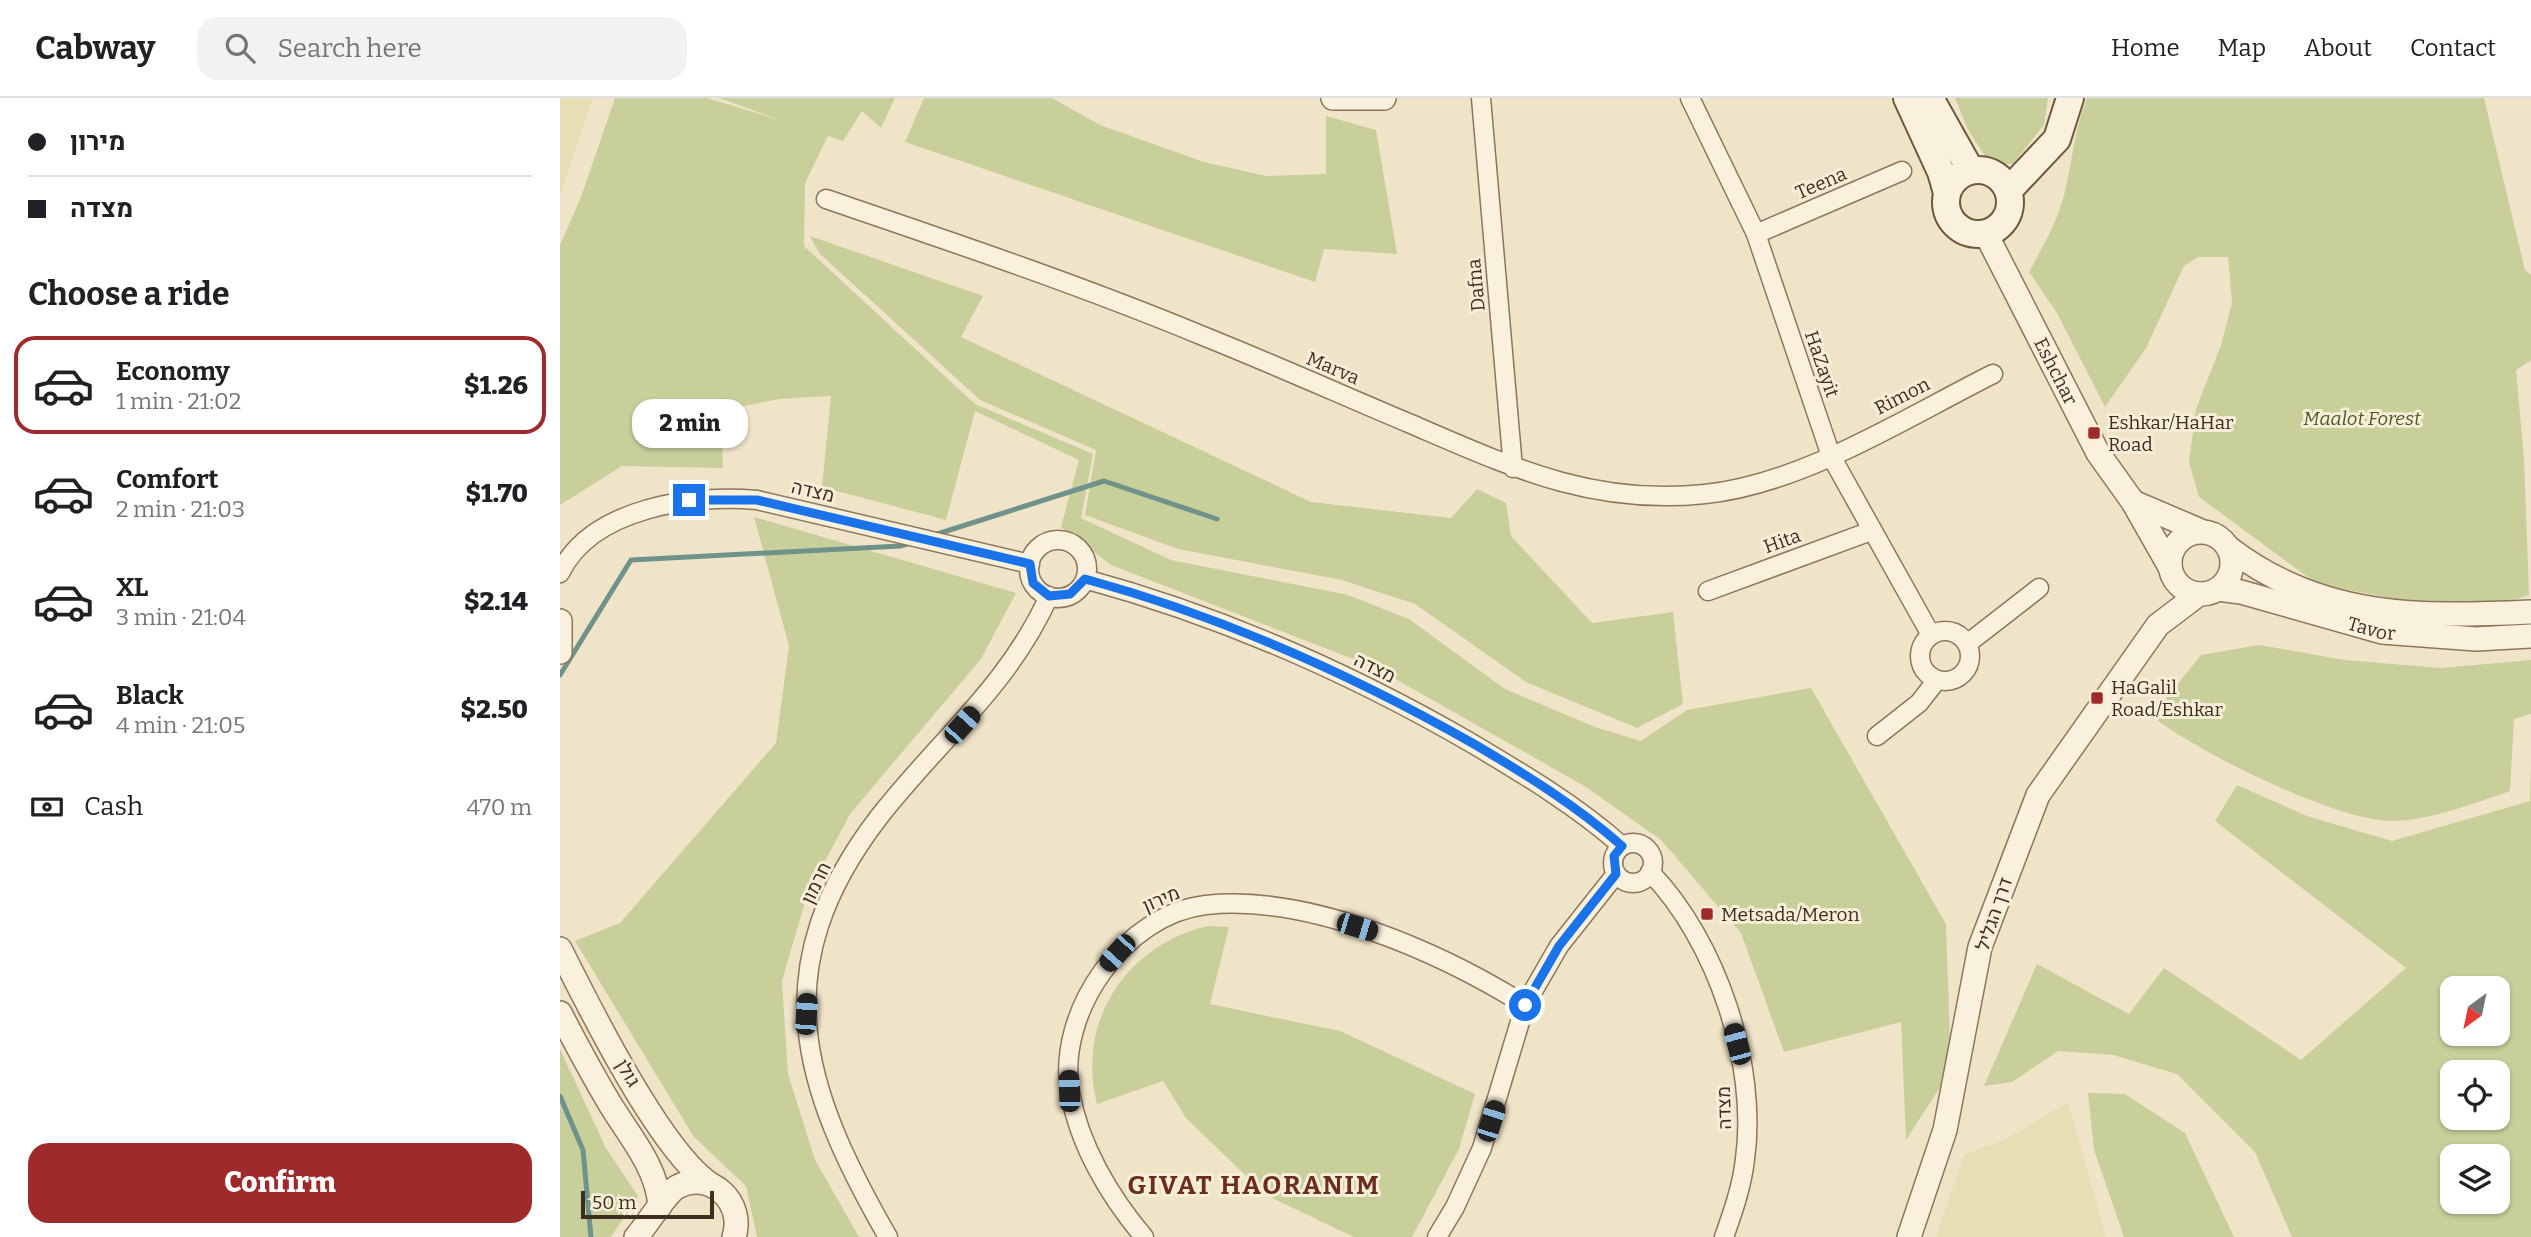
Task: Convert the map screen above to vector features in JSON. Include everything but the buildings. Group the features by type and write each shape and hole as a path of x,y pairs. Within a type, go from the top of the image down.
{"main road":[{"path":"1907,98 1941,172 1947,192 1947,212 1958,228 1976,235 1986,234 1996,229 2009,213 2008,191 1997,176 1989,172 1971,171 1956,178 1947,192"},
{"path":"1930,98 1971,171"},
{"path":"2008,191 2057,139 2070,98"}],"street":[{"path":"1333,98 1384,98"},
{"name":"Dafna","path":"1481,98 1513,468"},
{"name":"HaZayit","path":"1690,98 1756,234 1831,456 1931,635"},
{"name":"Teena","path":"1756,234 1902,171"},
{"name":"Marva","path":"826,199 957,243 1201,335 1513,468 1583,489 1643,498 1708,494 1773,480 1831,456"},
{"name":"Eshchar","path":"1986,234 2098,453 2133,502 2172,572"},
{"name":"Rimon","path":"1831,456 1993,374"},
{"name":"מצדה","path":"560,546 590,538 625,518 667,504 734,498 757,500 1030,564"},
{"path":"2133,502 2218,536 2229,548 2232,557 2231,575 2209,592 2180,586 2172,572 2170,556 2178,541 2201,531"},
{"name":"Hita","path":"1708,591 1871,531"},
{"name":"מצדה","path":"560,573 590,538"},
{"path":"1052,540 1069,542 1082,553 1086,561 1085,579 1070,594 1049,596 1033,583 1030,564 1037,548 1052,540"},
{"name":"Tavor","path":"2229,548 2253,567 2292,588 2358,607 2437,617 2531,612"},
{"name":"דרך הגליל","path":"1909,1237 1945,1130 1980,947 2038,795 2158,625 2172,572"},
{"name":"מצדה","path":"1085,579 1204,617 1356,682 1456,734 1543,786 1622,846"},
{"path":"1967,644 2039,588"},
{"name":"דרך הגליל","path":"2158,625 2209,592"},
{"name":"Tavor","path":"2209,592 2241,592 2382,632 2476,639 2531,636"},
{"name":"חרמון","path":"888,1237 850,1169 820,1097 809,1057 806,1014 811,957 821,922 844,871 879,817 1003,676 1026,642 1049,596"},
{"path":"560,621 560,652"},
{"path":"1951,632 1967,644 1970,657 1962,674 1951,680 1937,680 1929,675 1920,659 1924,641 1931,635 1951,632"},
{"path":"1877,736 1919,703 1937,680"},
{"path":"1437,1237 1482,1148 1525,1005 1559,946 1616,874 1614,856 1622,846 1633,843 1648,850 1652,861 1650,872 1643,880 1631,883 1616,874"},
{"name":"מצדה","path":"1650,872 1677,902 1706,954 1743,1065 1748,1113 1745,1159 1736,1204 1724,1237"},
{"name":"מירון","path":"1144,1237 1121,1207 1095,1163 1074,1111 1068,1068 1072,1042 1086,1000 1107,964 1127,942 1150,925 1177,912 1207,905 1256,906 1311,915 1408,945 1485,980 1525,1005"},
{"name":"גולן","path":"560,948 602,1028 656,1118 692,1170 732,1202 736,1214 735,1236"},
{"name":"גולן","path":"560,1013 600,1087 649,1166 658,1187 659,1237"},
{"path":"636,1237 667,1195 682,1185 701,1182 713,1186"}],"shaded area":[{"path":"560,98 593,98 560,197"},
{"path":"2068,1102 2106,1237 1936,1237 1964,1155 2008,1138"}],"green space":[{"path":"615,98 707,98 780,120 719,98 895,98 881,128 862,111 843,141 828,136 805,183 804,246 975,404 1093,454 1081,518 1171,560 1348,595 1409,619 1505,689 1595,727 1641,741 1687,710 1811,688 1946,924 1951,1070 1906,1140 1901,1022 1784,1052 1741,933 1661,840 1586,787 1376,668 1111,565 1061,527 1079,460 975,411 946,520 822,487 831,396 779,399 721,411 723,468 622,466 560,505 560,245 581,197"},
{"path":"924,98 1052,98 1100,125 1204,162 1266,176 1326,174 1326,116 1376,130 1397,254 1324,249 1315,282 905,142"},
{"path":"1955,98 2048,98 2044,125 2013,164 1990,164 1967,128"},
{"name":"Maalot Forest","path":"2087,98 2484,98 2525,270 2531,275 2531,360 2516,370 2524,459 2529,595 2490,607 2439,607 2317,584 2199,497 2189,462 2196,409 2221,345 2232,303 2228,257 2198,257 2184,266 2146,348 2105,407 2057,313 2029,272 2061,206 2077,129"},
{"path":"810,236 983,296 961,337 1311,502 1451,518 1477,489 1506,503 1511,536 1592,623 1673,612 1683,704 1637,728 1526,682 1415,604 1342,580 1178,549 1085,515 1096,450 980,400 819,253"},
{"path":"754,517 1016,593 981,659 850,814 807,895 782,981 788,1074 815,1160 859,1237 757,1237 746,1186 694,1137 575,941 620,923 776,743 789,646"},
{"path":"2259,645 2345,660 2441,668 2531,660 2531,714 2514,719 2510,791 2425,817 2396,821 2371,819 2341,811 2269,783 2201,748 2152,716 2201,655"},
{"path":"2531,760 2531,1237 2292,1237 2255,1152 2177,1074 2113,1055 2058,1051 2012,1082 1984,1086 2037,964 2129,1014 2164,968 2301,1060 2406,968 2215,821 2237,785 2307,816 2392,841 2530,801"},
{"path":"1208,926 1229,927 1210,1004 1340,1031 1475,1094 1459,1149 1412,1237 1354,1237 1266,1195 1186,1118 1163,1081 1097,1104 1092,1074 1094,1044 1101,1017 1114,991 1131,969 1153,950 1179,936"},
{"path":"560,1049 606,1148 638,1196 611,1237 560,1237"},
{"path":"2088,1093 2125,1094 2185,1133 2234,1237 2124,1237 2094,1150"}],"waterway":[{"path":"934,535 1104,481 1217,519"},
{"path":"560,675 631,560 900,546 911,543"},
{"path":"560,1096 583,1150 591,1237"}],"place":[{"name":"Eshkar/HaHar Road","path":"2094,433"},
{"name":"HaGalil Road/Eshkar","path":"2097,698"},
{"name":"Metsada/Meron","path":"1707,914"}],"district":[{"name":"GIVAT HAORANIM","path":"1254,1185"}],"route":[{"path":"689,500 757,500 1030,564 1033,583 1037,589 1049,596 1063,597 1070,594 1077,590 1085,579 1154,599 1255,636 1356,682 1456,734 1553,792 1622,846 1614,856 1616,874 1559,946 1525,1005"}]}
